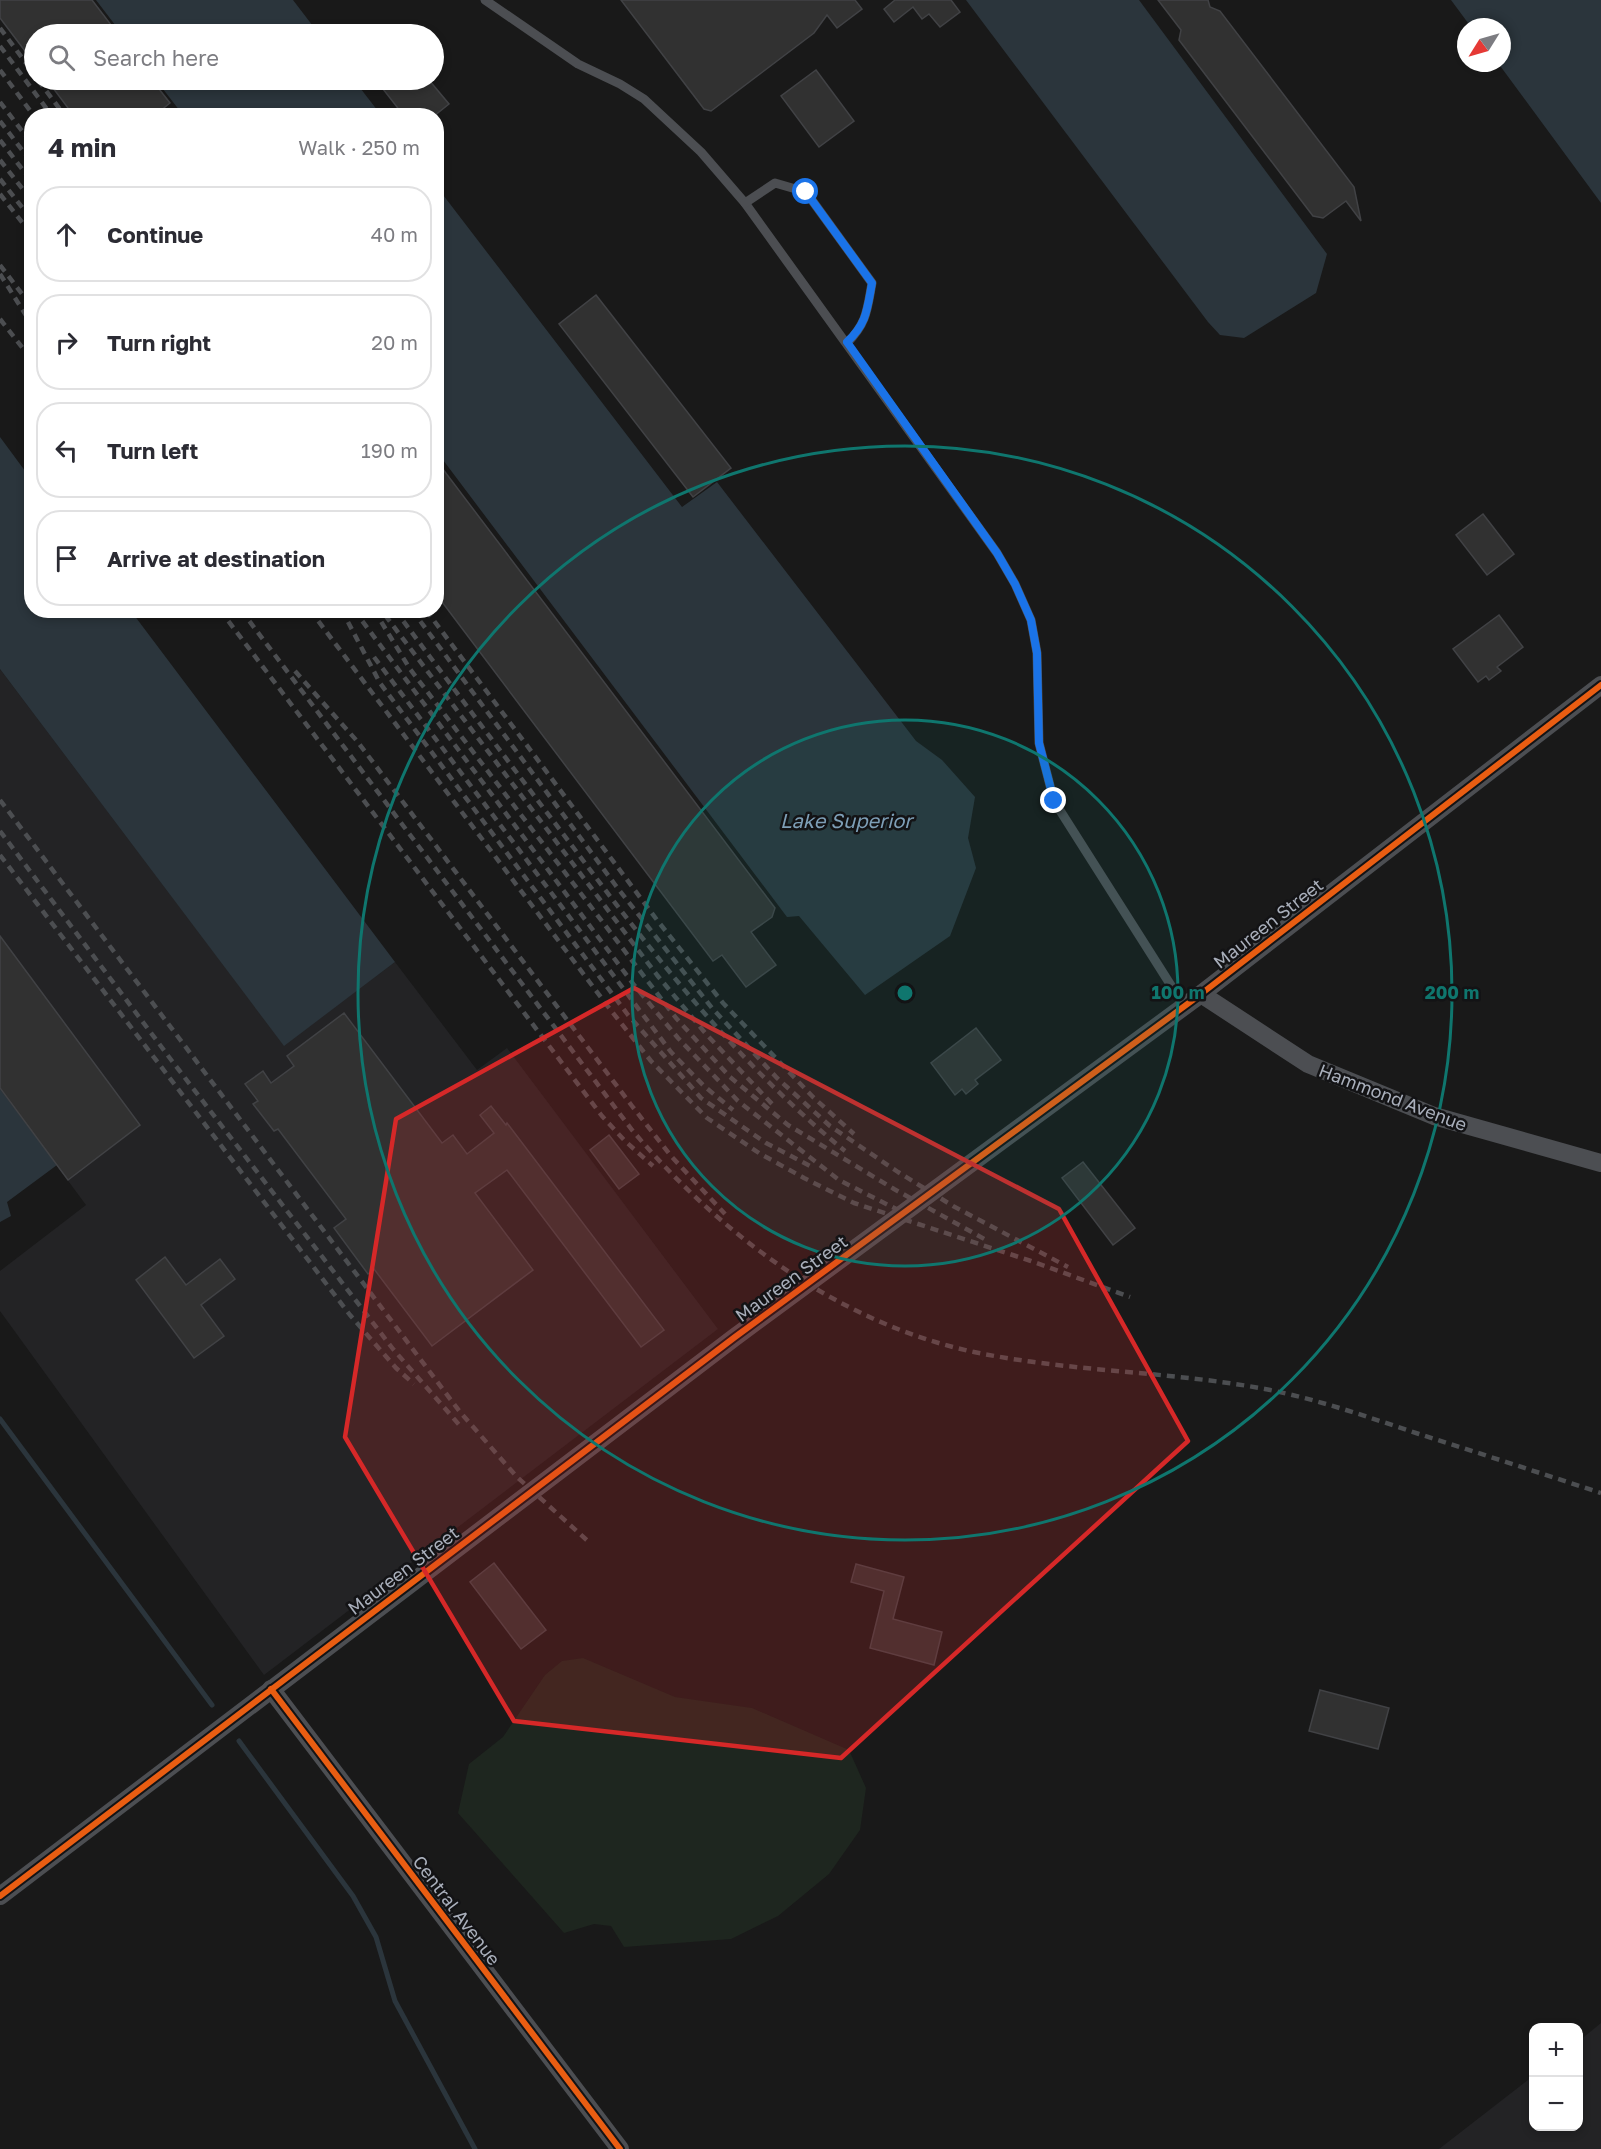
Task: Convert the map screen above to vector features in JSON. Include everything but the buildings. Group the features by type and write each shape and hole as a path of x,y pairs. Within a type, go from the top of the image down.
{"street":[{"name":"Maureen Street","path":"0,1896 735,1337 1201,994 1601,685"},
{"name":"Hammond Avenue","path":"1201,994 1308,1064 1434,1116 1601,1163"},
{"name":"Central Avenue","path":"271,1689 620,2149"}],"lane":[{"path":"485,0 578,64 620,84 644,99 700,152 746,203 997,553 1015,584 1031,620 1037,653 1039,743 1054,801 1184,1006"},
{"path":"746,203 775,183 806,192 872,283 867,311 860,330 847,342"}],"highlighted area":[{"path":"634,988 1059,1209 1188,1441 841,1758 514,1721 345,1437 396,1119"}],"shaded area":[{"path":"0,669 284,1045 395,962 477,1070 507,1048 718,1329 264,1675 0,1311 0,1271 86,1205 0,1089"},
{"path":"583,1658 675,1697 752,1708 849,1750 866,1788 860,1830 829,1874 778,1916 731,1939 624,1947 611,1926 594,1924 564,1933 458,1813 469,1764 503,1737 545,1675 562,1661"},
{"path":"1601,2023 1601,2149 1439,2149 1529,2079 1529,2131 1583,2131 1583,2038"}],"water":[{"path":"96,0 293,0 311,24 114,24"},
{"path":"966,0 1139,0 1327,254 1316,293 1244,338 1220,335"},
{"path":"1451,0 1601,0 1601,203 1505,72 1511,72 1511,18 1464,18"},
{"path":"164,90 362,90 376,108 178,108"},
{"name":"Lake Superior","path":"444,196 682,507 717,482 916,741 942,760 975,797 968,838 976,868 950,936 865,995 799,916 787,917 444,461"},
{"path":"0,437 24,470 24,618 136,618 395,962 284,1046 0,669"},
{"path":"0,1089 57,1165 7,1202 11,1216 0,1222"}],"waterway":[{"path":"0,1419 212,1705"},
{"path":"239,1741 353,1896 376,1937 395,2001 475,2149"}],"railway":[{"path":"0,28 24,60"},
{"path":"0,46 24,78"},
{"path":"0,70 28,108"},
{"path":"33,90 46,108"},
{"path":"46,90 59,108"},
{"path":"0,102 24,134"},
{"path":"0,121 24,152"},
{"path":"0,140 24,172"},
{"path":"0,160 24,191"},
{"path":"0,179 24,210"},
{"path":"0,194 24,225"},
{"path":"0,265 24,296"},
{"path":"0,274 24,312"},
{"path":"0,319 24,350"},
{"path":"226,618 602,1116 653,1166"},
{"path":"247,618 632,1130 703,1204 785,1269 829,1296 876,1320 924,1338 974,1352 1046,1364 1193,1378 1284,1393 1362,1415 1601,1493"},
{"path":"316,618 606,1004 651,1061 707,1118 759,1153 854,1203 1031,1261 1130,1297"},
{"path":"360,618 634,985 678,1038 738,1101 839,1180 904,1213"},
{"path":"379,618 410,669 630,958 676,1018 730,1077 788,1125 894,1189 988,1241"},
{"path":"387,618 657,975 706,1034 774,1106"},
{"path":"401,618 667,969 734,1046 769,1082 845,1151"},
{"path":"418,618 616,886 712,1008 777,1078 830,1126 898,1172 953,1206 1068,1267"},
{"path":"432,618 657,920 723,1003 813,1097 854,1134"},
{"path":"348,622 380,683 628,1015 701,1098 766,1143 814,1168"},
{"path":"374,657 671,1052 704,1086 733,1110"},
{"path":"295,671 357,741 671,1156 725,1214"},
{"path":"0,800 460,1412 517,1477 590,1543"},
{"path":"0,831 172,1061 393,1349 462,1428"},
{"path":"0,855 350,1315 396,1368 414,1384"}],"cycle path":[{"path":"0,1896 735,1337 1201,994 1601,685"},
{"path":"271,1689 620,2149"}],"route":[{"path":"806,192 872,283 867,311 860,330 847,342 997,553 1015,584 1031,620 1037,653 1039,743 1054,801"}]}
